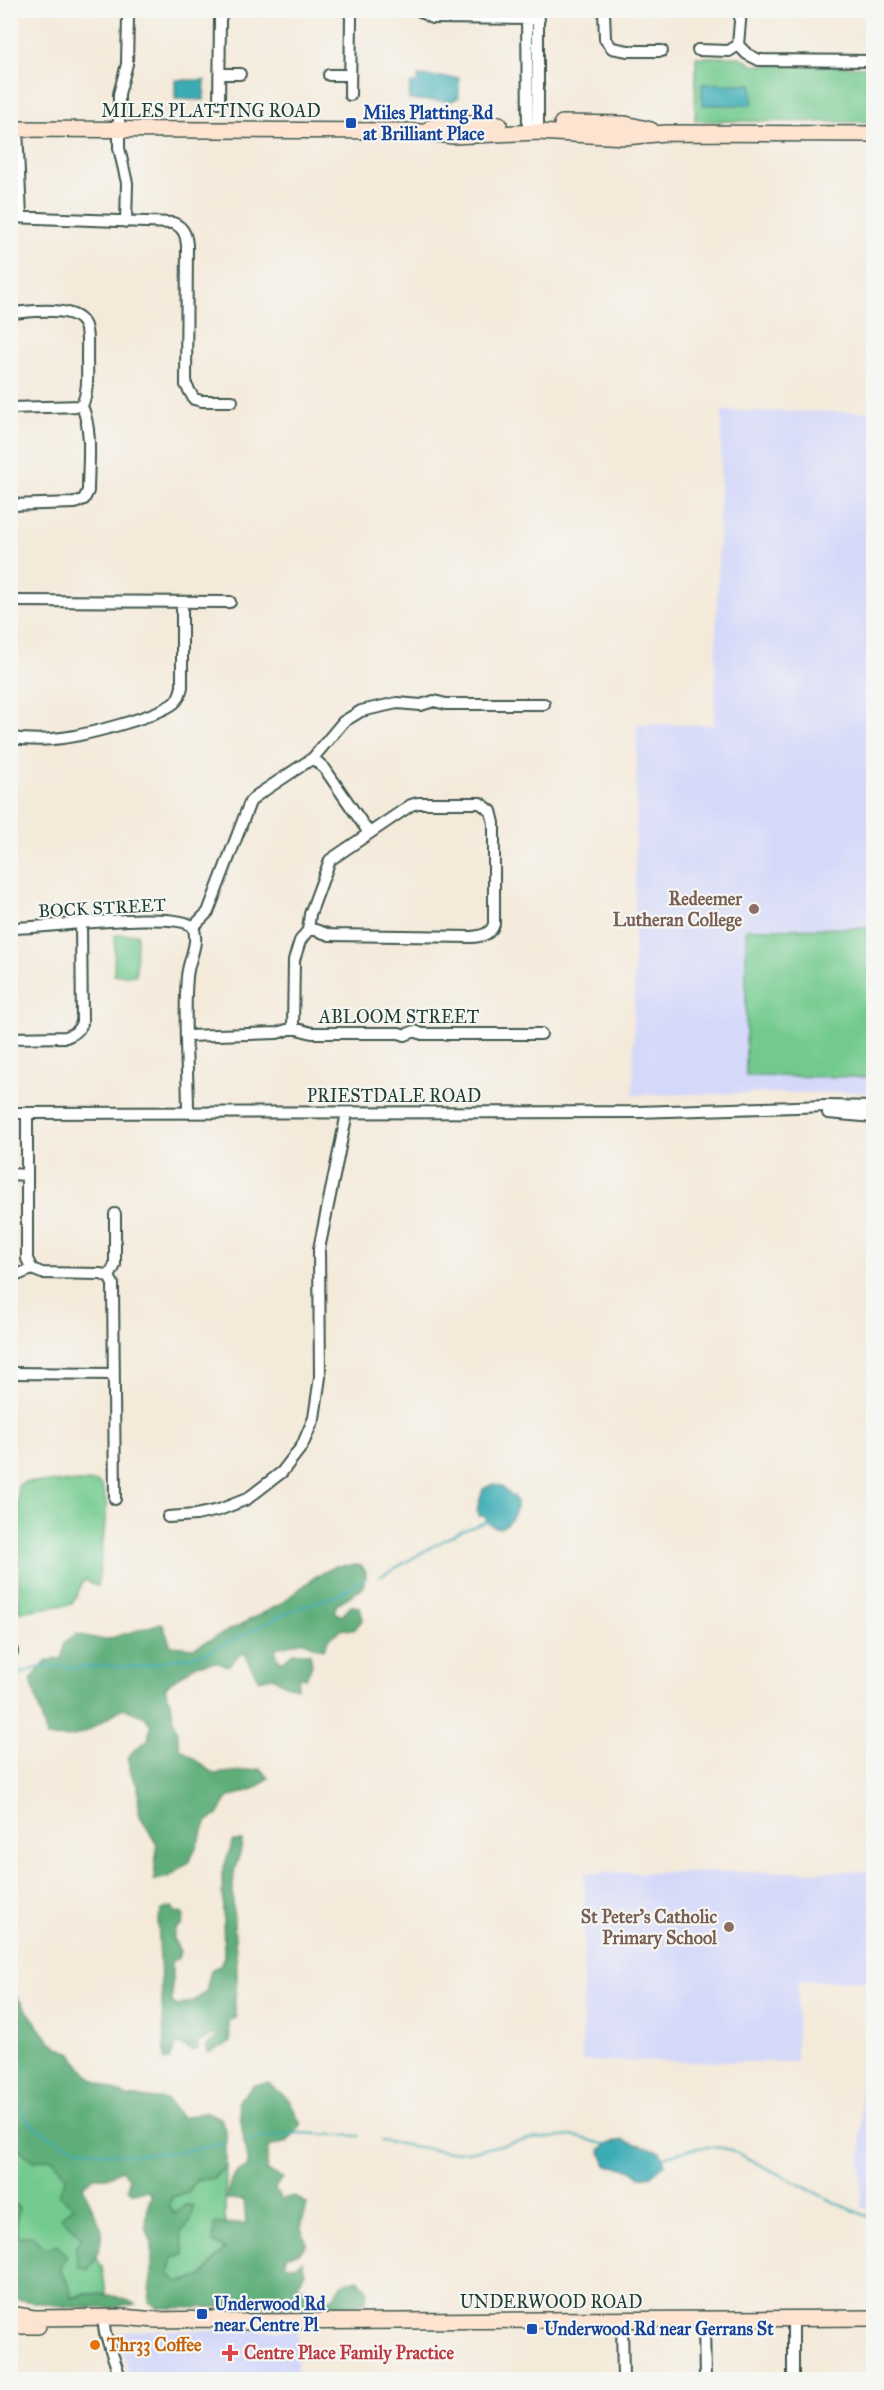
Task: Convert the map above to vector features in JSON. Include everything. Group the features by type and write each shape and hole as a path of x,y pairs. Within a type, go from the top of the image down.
{"main road":[{"name":"MILES PLATTING ROAD","path":"14,129 411,131 453,136 533,128 625,137 666,133 873,135"},
{"name":"UNDERWOOD ROAD","path":"10,2314 34,2318 208,2326 230,2322 704,2321 873,2318"},
{"name":"UNDERWOOD ROAD","path":"10,2326 103,2322"}],"street":[{"path":"219,103 220,19 224,10"},
{"path":"348,10 351,17 350,95"},
{"path":"419,10 432,18 533,15 533,128"},
{"path":"604,10 605,39 612,48 628,51 662,51"},
{"path":"698,50 729,51 738,45 741,36 741,10"},
{"path":"126,11 128,17 127,64 119,94 120,158 127,183 126,222"},
{"path":"738,45 747,54 759,60 873,61"},
{"path":"220,74 240,74"},
{"path":"329,75 350,75"},
{"path":"14,129 21,174 16,217 172,223 180,226 186,235 186,385 194,399 232,401"},
{"path":"10,313 67,312 78,316 85,325 87,393 82,406 87,419 89,435 88,491 84,499 75,503 10,505"},
{"path":"10,408 82,406"},
{"path":"10,601 230,602"},
{"path":"10,738 39,740 63,738 101,730 173,704 180,696 182,687 182,602"},
{"path":"188,1113 186,984 196,942 193,927 208,912 250,802 313,758 343,722 361,711 380,705 397,703 421,705 434,701 446,704 544,704"},
{"path":"313,758 325,770 369,833"},
{"path":"293,1028 294,960 300,941 309,928 310,914 330,860 411,805 418,803 480,803 486,806 494,816 493,929 478,936 462,937 330,935 309,928"},
{"name":"BOCK STREET","path":"10,928 170,920 190,924 193,927"},
{"path":"10,1038 66,1037 74,1035 79,1030 82,1023 81,923"},
{"name":"ABLOOM STREET","path":"187,1036 278,1033 293,1028 312,1033 399,1033 405,1035 415,1031 422,1034 540,1034"},
{"name":"PRIESTDALE ROAD","path":"10,1113 637,1112 828,1106 873,1107"},
{"name":"PRIESTDALE ROAD","path":"777,1108 873,1117"},
{"path":"27,1113 27,1259 32,1269 42,1273 101,1274 108,1277 113,1284 115,1499"},
{"path":"168,1517 196,1515 219,1510 248,1499 282,1472 302,1446 314,1418 320,1377 319,1250 347,1113"},
{"path":"10,1174 27,1175"},
{"path":"108,1277 116,1265 115,1214"},
{"path":"10,1275 17,1275 32,1269"},
{"path":"10,1373 113,1374"},
{"path":"622,2320 623,2379"},
{"path":"793,2379 794,2320"},
{"path":"704,2321 705,2379"},
{"path":"103,2322 121,2379"}],"shaded area":[{"name":"Redeemer Lutheran College","path":"722,411 873,412 873,1092 633,1095 637,724 714,725"},
{"name":"St Peter's Catholic Primary School","path":"873,1871 873,1981 798,1981 796,2062 582,2061 585,1873"},
{"path":"861,2062 873,2062 873,2208 861,2208"},
{"path":"143,2330 297,2331 297,2379 130,2379 117,2333"}],"green space":[{"path":"696,57 740,57 754,65 873,67 873,122 695,121"},
{"path":"873,928 873,1077 746,1076 746,929"},
{"path":"137,934 136,975 114,975 115,935"},
{"path":"23,1482 97,1482 102,1486 107,1506 98,1586 84,1580 72,1604 19,1612 18,1486"},
{"path":"361,1565 366,1572 363,1588 337,1604 334,1612 342,1616 351,1606 360,1607 363,1619 354,1630 343,1629 329,1639 324,1649 314,1647 305,1641 275,1648 277,1657 282,1662 293,1653 310,1653 312,1665 306,1678 299,1677 297,1688 273,1677 259,1680 243,1652 228,1666 215,1662 195,1665 165,1688 180,1748 214,1774 260,1769 269,1778 254,1789 227,1798 219,1814 207,1821 190,1861 169,1877 154,1880 157,1845 139,1814 138,1786 132,1776 127,1758 148,1740 151,1725 145,1717 123,1708 79,1734 70,1737 47,1737 31,1679 46,1662 62,1658 64,1643 76,1634 104,1640 162,1623 171,1646 194,1648 279,1605 315,1577 336,1566"},
{"path":"233,1841 242,1841 233,1888 237,2017 229,2022 230,2043 208,2053 206,2046 217,2037 213,2034 198,2043 198,2050 193,2052 178,2043 169,2060 165,2060 158,1920 162,1910 172,1907 176,1913 181,1912 184,1916 182,1925 175,1929 173,1939 180,1951 178,1958 172,1962 172,2003 178,2006 194,2001 206,1992 211,1970 220,1965 224,1956 222,1873"},
{"path":"11,1989 51,2043 72,2054 90,2078 127,2096 167,2100 181,2118 207,2112 221,2118 226,2134 226,2166 213,2179 197,2179 188,2193 172,2197 169,2205 174,2214 185,2205 193,2206 191,2221 181,2232 184,2255 173,2258 169,2274 178,2282 201,2277 225,2249 213,2242 214,2224 246,2223 244,2200 227,2199 234,2175 248,2167 238,2101 254,2085 269,2083 290,2101 301,2125 287,2142 269,2147 266,2171 283,2178 275,2188 281,2199 294,2196 307,2204 301,2228 307,2244 299,2253 286,2255 285,2264 296,2266 302,2261 305,2272 297,2286 331,2299 344,2283 358,2279 368,2291 365,2302 350,2306 158,2308 149,2302 152,2244 146,2228 148,2205 152,2195 147,2191 133,2193 128,2189 129,2177 121,2170 107,2177 93,2177 83,2186 97,2218 101,2236 96,2257 88,2270 78,2266 75,2247 82,2239 61,2217 74,2207 59,2195 67,2175 52,2159 33,2161 11,2142"},
{"path":"10,2142 33,2161 52,2159 59,2167 68,2183 73,2199 73,2229 82,2239 88,2269 96,2257 102,2267 106,2293 82,2294 71,2298 70,2288 60,2268 67,2256 58,2246 44,2247 31,2236 18,2236 16,2226 19,2208 11,2200"},
{"path":"226,2166 225,2223 214,2224 225,2249 201,2277 178,2282 169,2274 173,2258 184,2255 181,2232 191,2221 193,2206 185,2205 174,2214 169,2205 172,2197 188,2193 197,2179 213,2179"},
{"path":"10,2200 19,2208 16,2226 18,2236 31,2236 44,2247 58,2246 67,2256 60,2268 70,2288 71,2298 88,2294 103,2294 119,2297 135,2304 88,2308 57,2306 11,2298"}],"water":[{"path":"418,76 459,78 459,97 452,101 409,100 410,84 418,82"},
{"path":"175,80 205,80 204,100 175,99"},
{"path":"702,84 752,84 752,105 702,105"},
{"path":"493,1484 512,1495 516,1503 516,1510 508,1523 496,1527 490,1524 484,1516 479,1516 477,1510 483,1489"},
{"path":"623,2140 660,2151 665,2164 652,2175 640,2177 630,2169 606,2165 600,2150 608,2143"}],"waterway":[{"path":"381,1576 446,1539 487,1522"},
{"path":"10,1678 51,1665 72,1668 140,1667 209,1652 293,1610 338,1595 367,1577"},
{"path":"10,2096 33,2125 53,2138 76,2147 101,2152 154,2154 227,2143"},
{"path":"249,2140 299,2133 360,2136"},
{"path":"381,2141 450,2152 478,2150 528,2139 575,2136 607,2145"},
{"path":"660,2158 704,2147 731,2150 842,2206 874,2219"}],"place":[{"name":"Miles Platting Rd at Brilliant Place","path":"351,123"},
{"name":"Redeemer Lutheran College","path":"754,909"},
{"name":"St Peter's Catholic Primary School","path":"729,1927"},
{"name":"Underwood Rd near Centre Pl","path":"202,2314"},
{"name":"Underwood Rd near Gerrans St","path":"532,2329"},
{"name":"Thr33 Coffee","path":"95,2345"},
{"name":"Centre Place Family Practice","path":"230,2353"}]}
